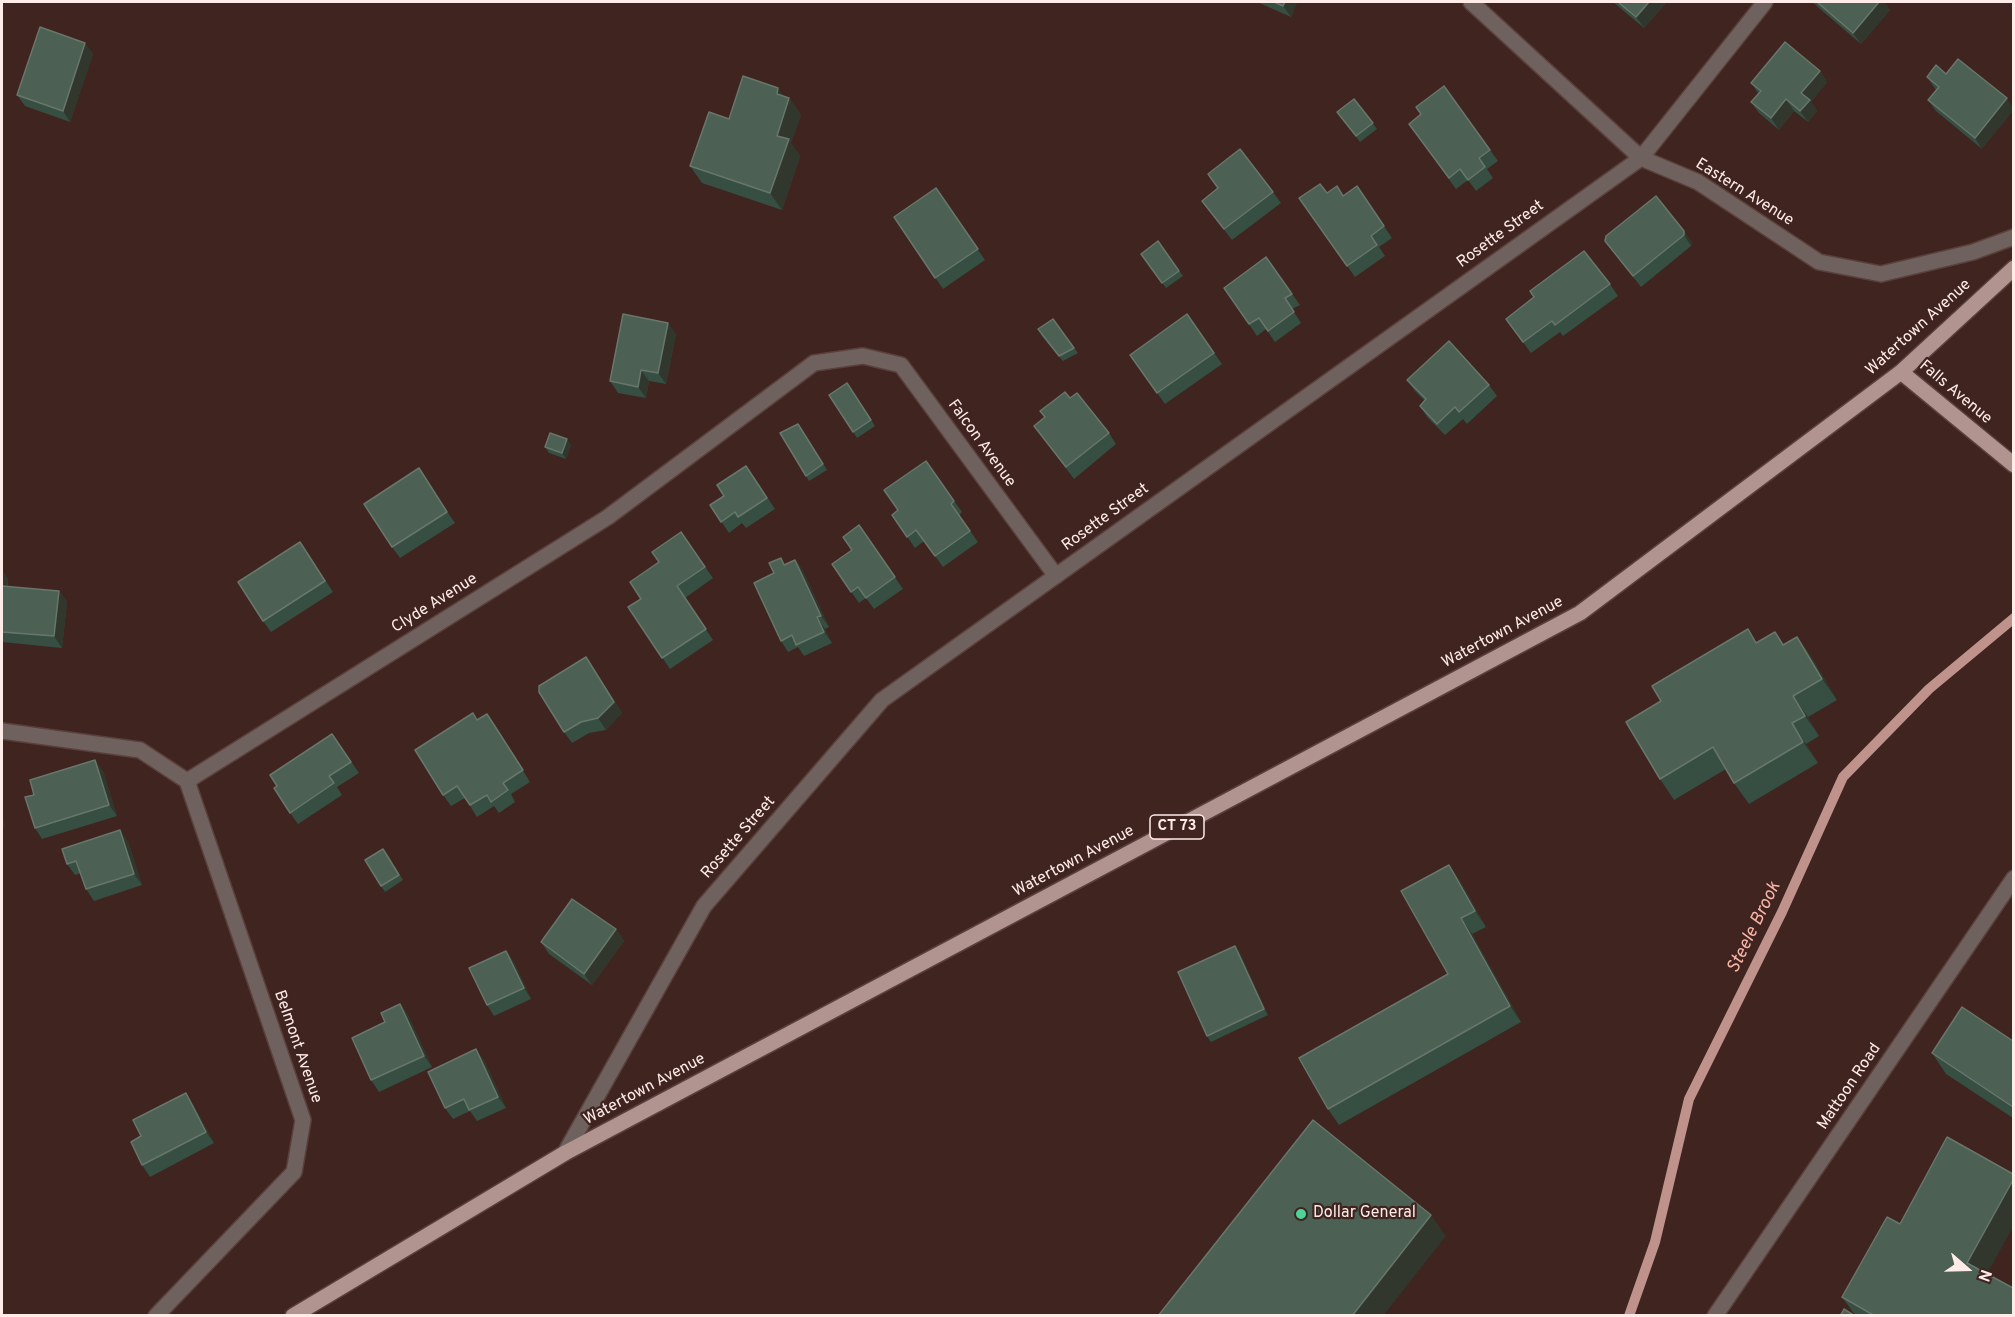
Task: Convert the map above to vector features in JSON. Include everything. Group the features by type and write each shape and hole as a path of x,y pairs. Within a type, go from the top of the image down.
{"main road":[{"name":"Watertown Avenue","path":"293,1316 565,1153 1580,613 1901,372 2013,268"},
{"name":"Falls Avenue","path":"1901,372 2008,461"}],"street":[{"name":"Eastern Avenue","path":"1471,2 1641,158 1698,182 1819,262 1881,274 1973,252 2013,237"},
{"name":"Rosette Street","path":"565,1153 704,906 882,700 1641,158 1765,2"},
{"name":"Falcon Avenue","path":"863,356 901,364 1056,576"},
{"name":"Clyde Avenue","path":"187,781 608,517 814,363 863,356"},
{"path":"2,731 140,750 187,781"},
{"name":"Belmont Avenue","path":"156,1316 294,1172 303,1120 187,781"},
{"name":"Mattoon Road","path":"1715,1316 2013,878"}],"building":[{"path":"1618,2 1649,2 1636,17"},
{"path":"1817,2 1879,2 1853,33"},
{"path":"40,27 85,43 63,111 17,95"},
{"path":"1785,42 1820,71 1801,93 1810,100 1800,111 1786,99 1771,118 1751,102 1761,91 1751,83"},
{"path":"1958,59 2007,98 1975,138 1928,100 1939,87 1927,77 1936,65 1946,74"},
{"path":"743,76 778,88 777,94 789,98 777,136 789,139 770,193 690,166 709,112 729,119"},
{"path":"1444,86 1490,150 1479,158 1485,167 1468,180 1460,169 1449,178 1409,124 1421,114 1416,107"},
{"path":"1354,99 1373,123 1356,136 1337,112"},
{"path":"1240,149 1273,192 1224,229 1202,201 1218,188 1208,174"},
{"path":"1320,184 1327,193 1337,186 1343,196 1357,186 1384,226 1371,236 1377,245 1347,266 1299,198"},
{"path":"936,188 978,249 935,278 894,217"},
{"path":"1656,196 1684,231 1684,235 1633,276 1605,241 1606,236"},
{"path":"1158,241 1179,271 1162,283 1141,254"},
{"path":"1584,251 1610,284 1555,325 1552,321 1523,342 1506,319 1534,297 1530,291"},
{"path":"1266,257 1292,294 1285,298 1294,312 1268,331 1259,318 1249,324 1224,288"},
{"path":"623,314 668,323 658,373 641,370 638,387 610,381"},
{"path":"1187,314 1214,353 1157,393 1130,355"},
{"path":"1053,319 1074,348 1059,356 1038,329"},
{"path":"1449,341 1489,385 1459,412 1455,407 1437,424 1420,406 1426,399 1407,380"},
{"path":"847,383 871,420 853,432 829,395"},
{"path":"1065,392 1070,398 1077,393 1109,433 1066,467 1034,426 1045,417 1040,411"},
{"path":"798,424 823,464 806,476 780,433"},
{"path":"550,433 567,439 562,453 545,447"},
{"path":"926,461 954,501 951,504 970,531 935,556 916,530 907,537 892,515 898,510 884,490"},
{"path":"746,466 767,498 738,517 735,512 721,522 710,505 724,496 717,485"},
{"path":"419,468 447,512 392,547 364,504"},
{"path":"859,525 895,577 866,598 858,587 851,592 832,564 852,550 843,537"},
{"path":"681,532 705,567 677,586 706,629 662,658 628,607 641,599 630,582 659,562 652,552"},
{"path":"300,542 325,581 263,621 238,582"},
{"path":"781,558 784,565 795,560 821,616 817,617 824,632 796,645 792,635 781,641 754,583 774,573 769,563"},
{"path":"2,586 59,591 54,636 2,632"},
{"path":"1748,629 1756,643 1775,632 1783,645 1797,637 1822,679 1793,696 1805,716 1792,723 1803,742 1734,783 1713,747 1660,779 1626,722 1661,701 1652,686"},
{"path":"586,657 614,702 598,718 581,722 564,732 539,692 539,686"},
{"path":"473,713 477,720 487,714 523,770 503,783 508,790 491,802 487,795 470,805 457,786 443,795 415,750"},
{"path":"332,734 351,762 329,776 334,783 290,813 274,788 277,786 270,775"},
{"path":"95,760 109,805 35,828 25,797 34,795 30,780"},
{"path":"120,830 134,874 86,889 76,861 67,864 62,849"},
{"path":"383,849 399,875 381,886 365,860"},
{"path":"1449,865 1475,911 1461,918 1510,1006 1328,1109 1299,1058 1448,974 1401,891"},
{"path":"572,899 616,929 584,974 541,942"},
{"path":"1235,946 1264,1009 1207,1036 1178,972"},
{"path":"506,951 524,988 487,1005 469,968"},
{"path":"400,1004 424,1056 371,1080 352,1038 385,1022 381,1013"},
{"path":"1962,1007 2013,1041 2013,1107 1932,1053"},
{"path":"476,1049 498,1097 469,1110 464,1099 445,1108 428,1072"},
{"path":"186,1093 206,1132 142,1165 131,1142 141,1136 133,1120"},
{"path":"1313,1120 1431,1215 1352,1316 1158,1316"},
{"path":"1947,1137 2013,1174 2013,1180 1967,1263 2013,1288 2013,1316 1875,1316 1842,1297 1887,1217 1900,1224"},
{"path":"1844,1309 1855,1316 1840,1316"}],"waterway":[{"name":"Steele Brook","path":"1629,1316 1655,1242 1689,1099 1782,912 1843,777 1929,689 2014,618"}],"place":[{"name":"Dollar General","path":"1301,1214"}]}
